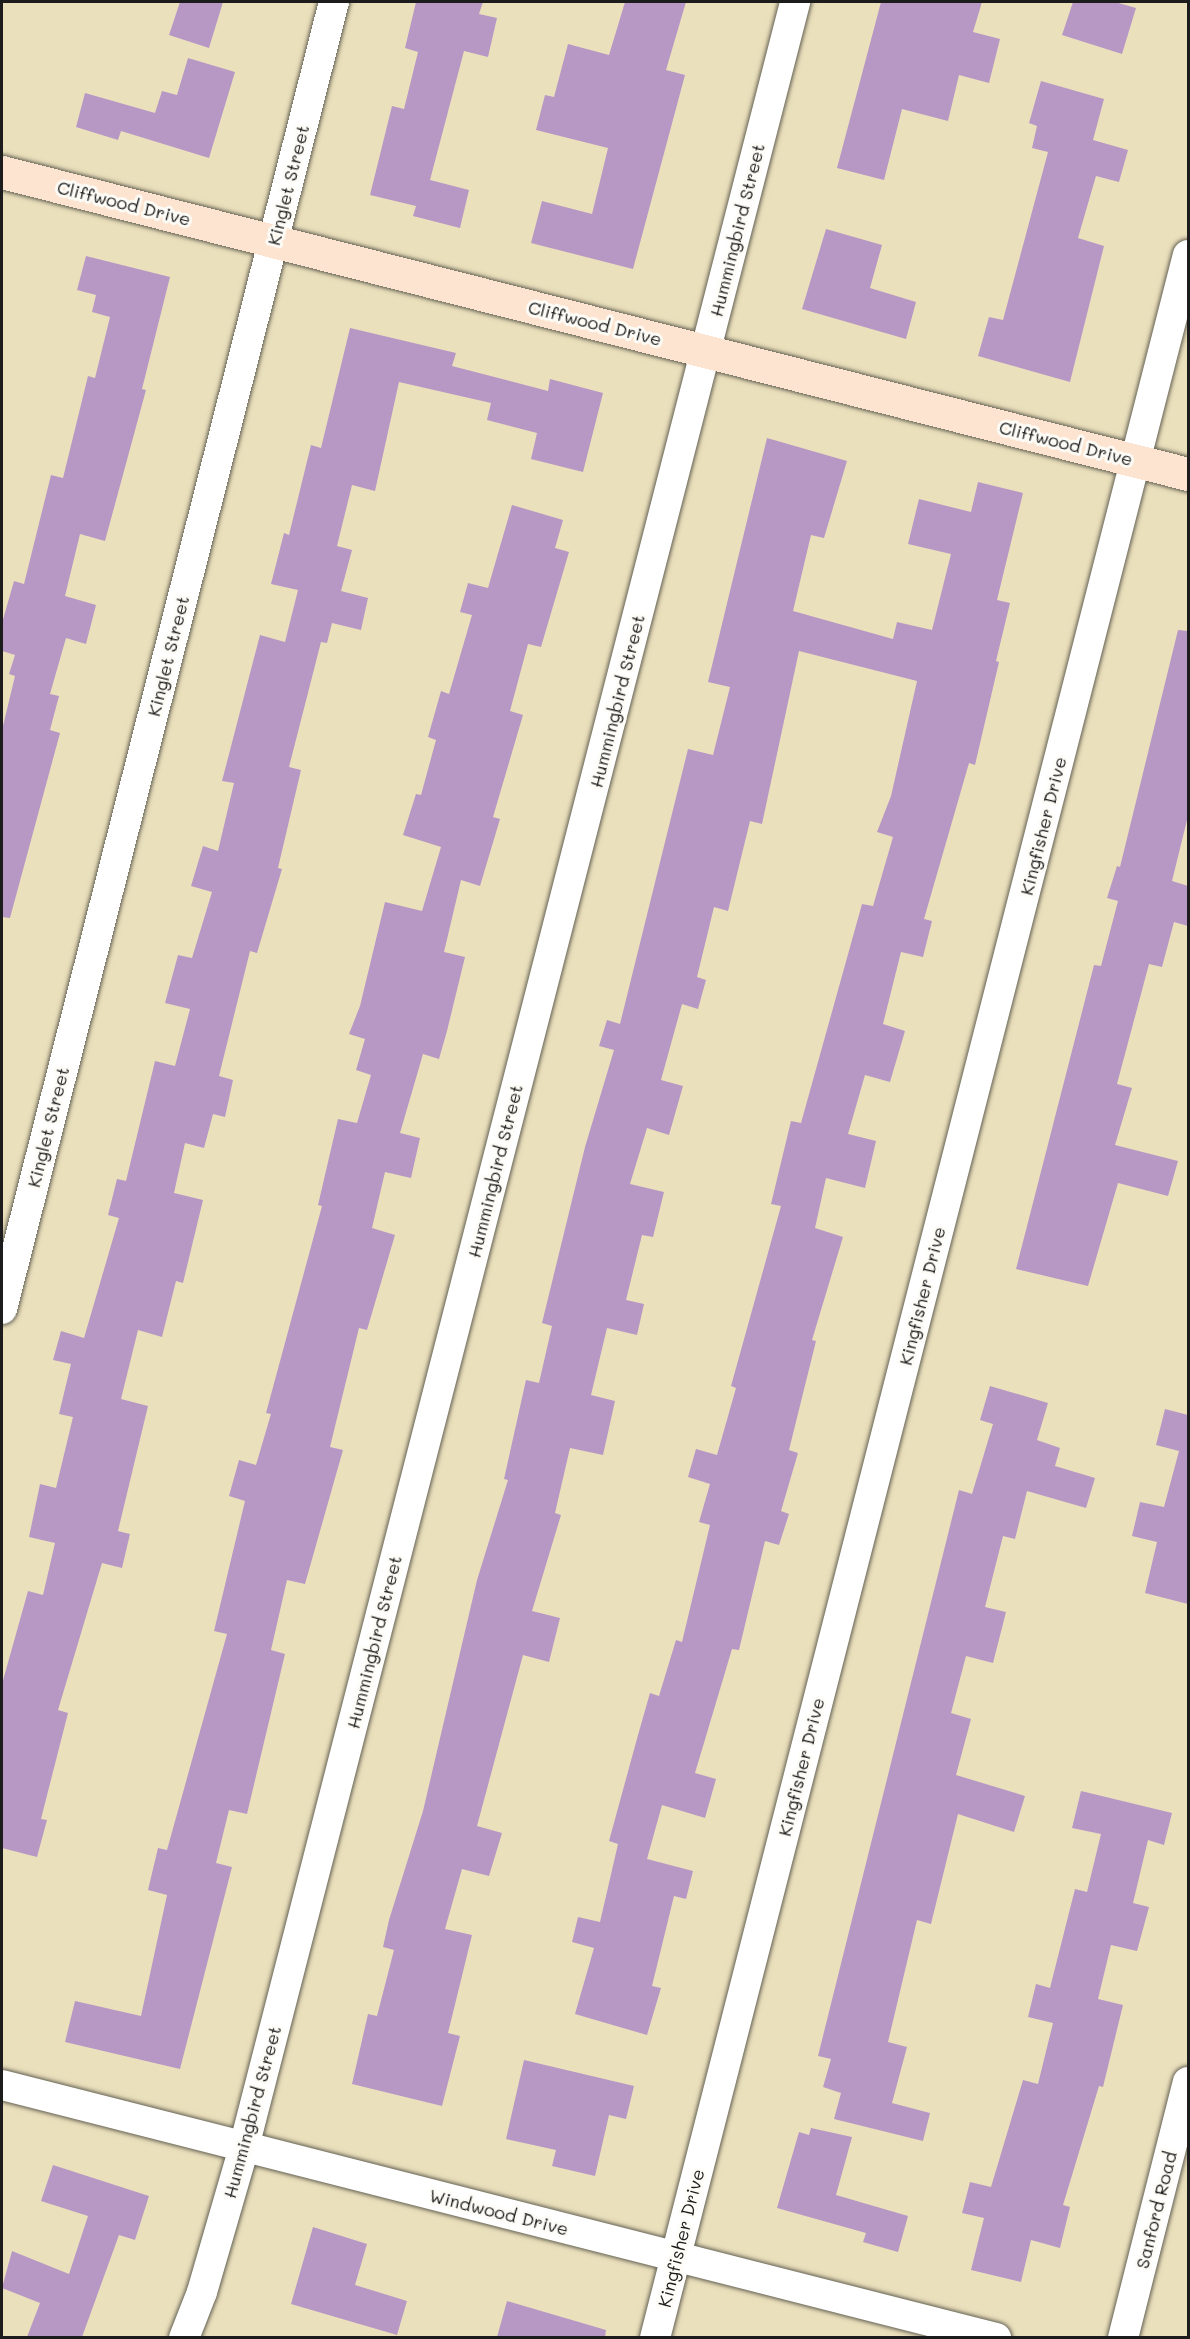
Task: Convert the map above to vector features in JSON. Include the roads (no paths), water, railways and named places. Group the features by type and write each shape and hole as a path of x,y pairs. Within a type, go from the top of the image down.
{"street":[{"name":"Kinglet Street","path":"2,1310 334,2"},
{"name":"Hummingbird Street","path":"184,2337 202,2292 244,2147 795,2"},
{"name":"Cliffwood Drive","path":"2,172 1188,474"},
{"name":"Kingfisher Drive","path":"655,2337 1188,255"},
{"name":"Sanford Road","path":"1123,2337 1188,2082"},
{"name":"Windwood Drive","path":"2,2085 996,2337"}]}
